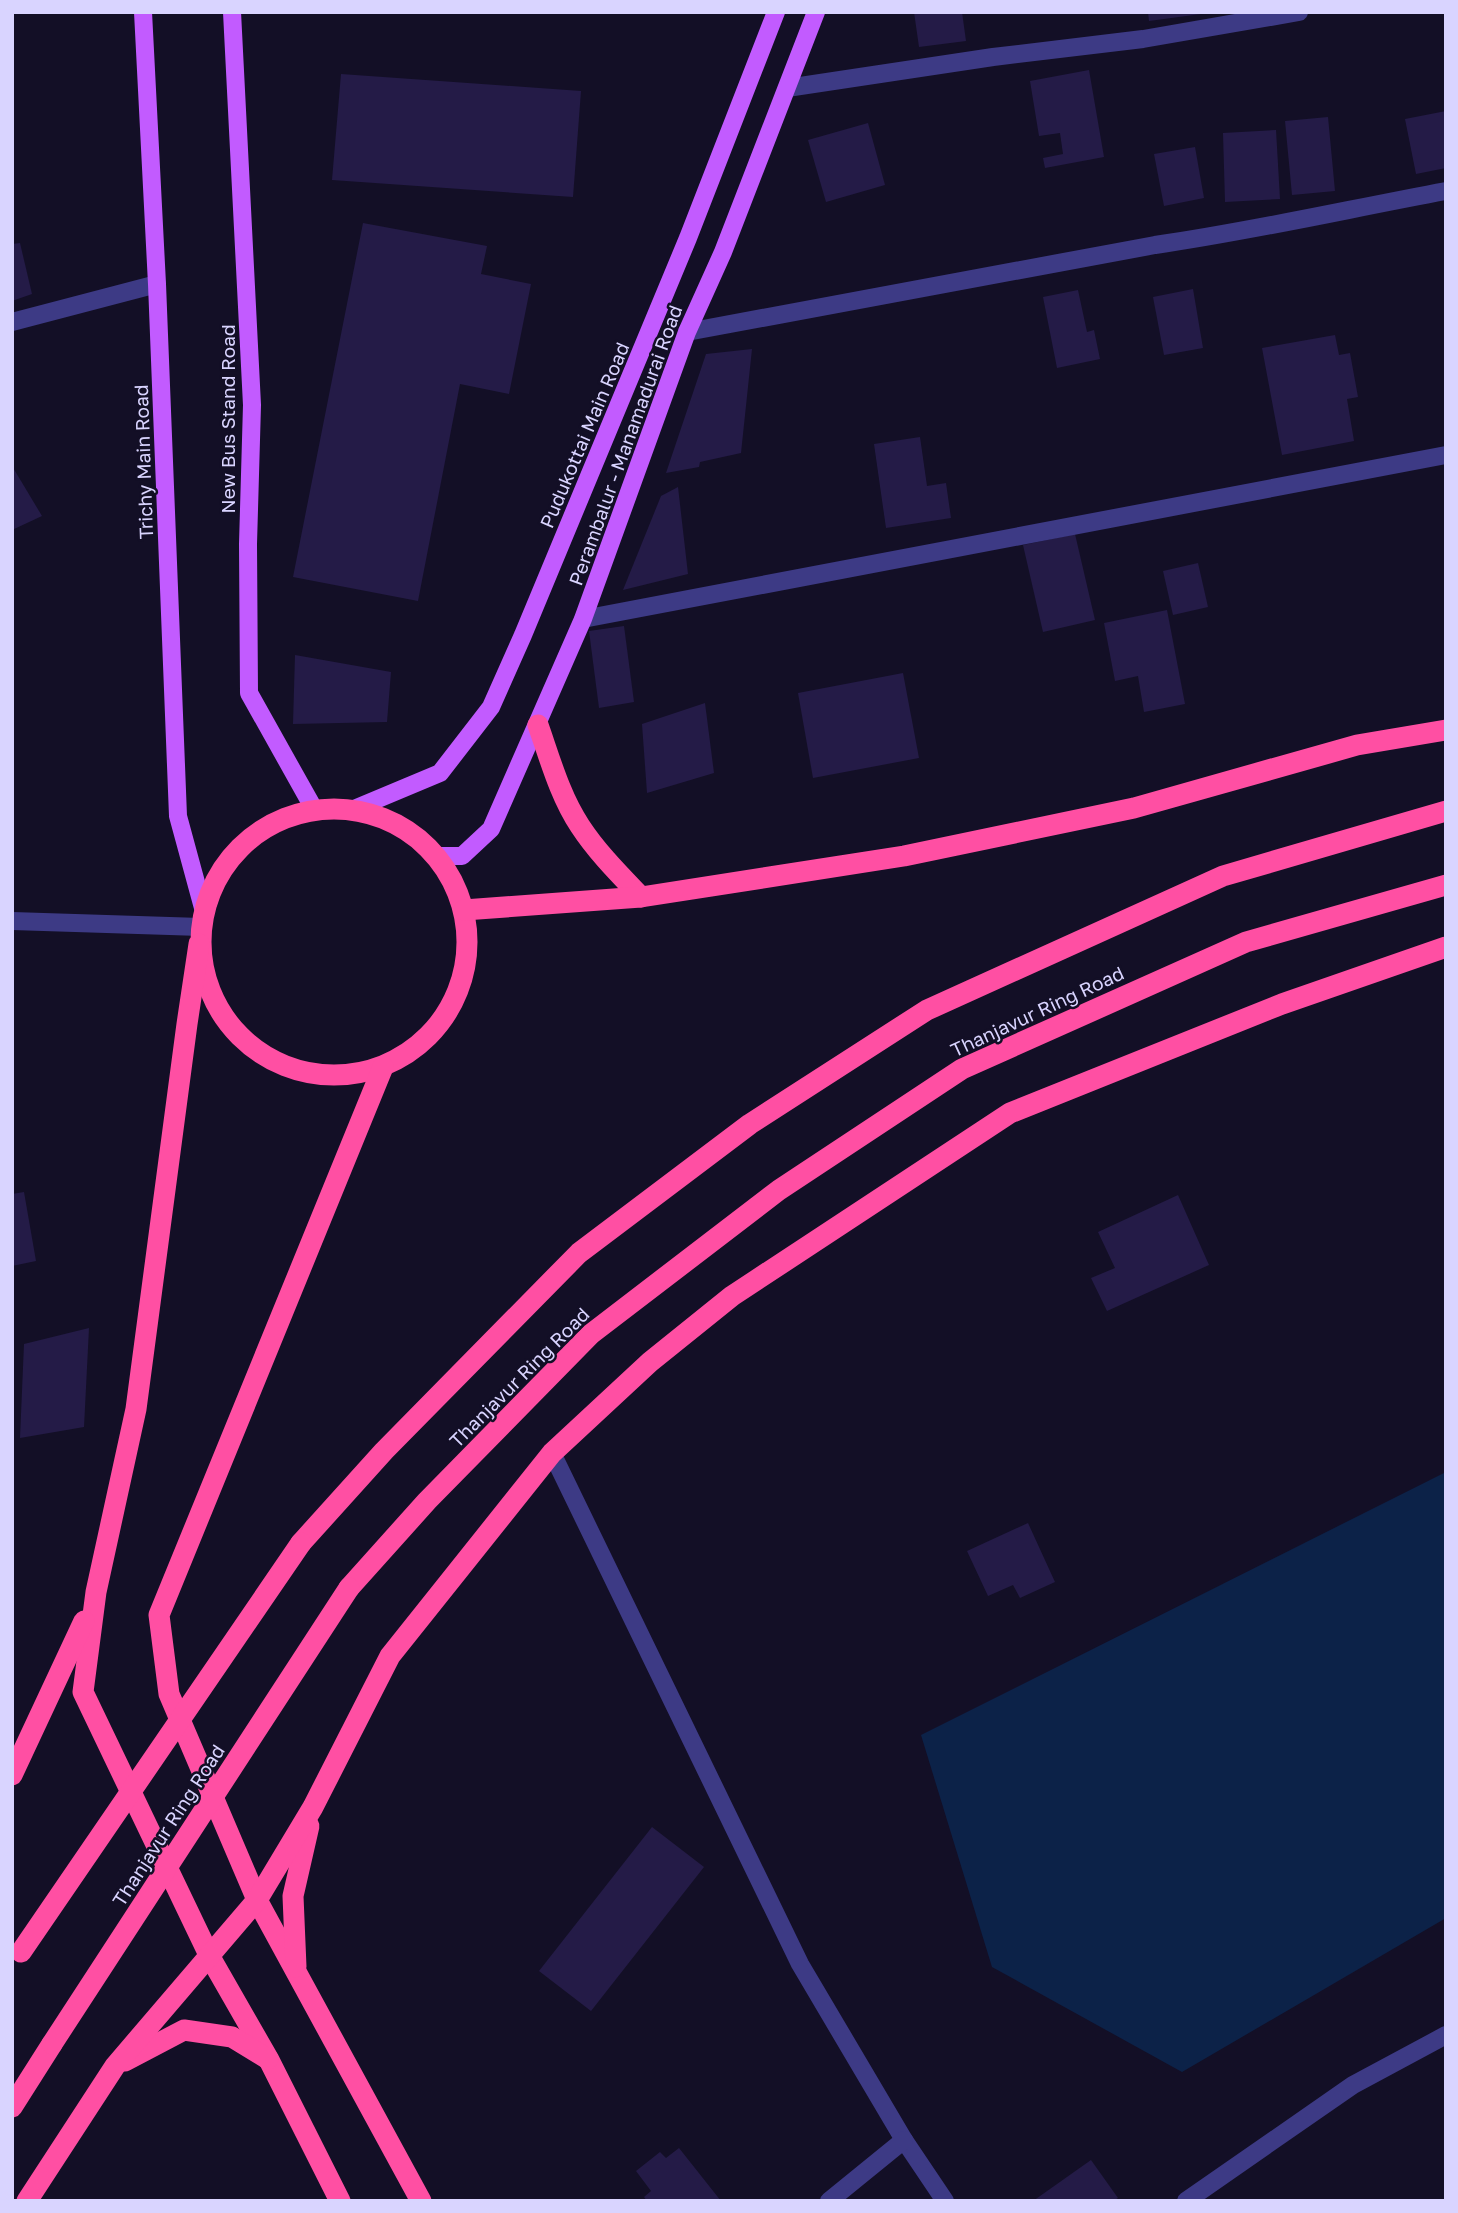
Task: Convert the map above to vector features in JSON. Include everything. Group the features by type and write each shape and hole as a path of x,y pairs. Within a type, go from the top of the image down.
{"highway":[{"path":"538,725 561,789 579,825 641,897"},
{"path":"464,910 641,897 904,856 1134,808 1357,745 1446,730"},
{"path":"201,926 206,986 227,1024 258,1054 298,1071 341,1076 383,1066 416,1047 443,1019 460,985 467,948 464,910 454,881 437,856 413,834 385,818 354,809 314,809 276,821 244,842 219,872 201,926 136,1409 96,1592 83,1692 210,1957 270,2060 341,2201"},
{"path":"17,1960 301,1542 384,1451 579,1253 750,1124 927,1010 1223,876 1446,811"},
{"name":"Thanjavur Ring Road","path":"12,2107 349,1588 427,1501 590,1334 779,1190 962,1069 1246,942 1446,885"},
{"path":"27,2201 115,2067 257,1900 313,1807 390,1656 552,1453 650,1362 732,1296 1010,1113 1282,1004 1446,947"},
{"path":"383,1066 159,1615 169,1695 257,1900 421,2201"},
{"path":"12,1775 71,1652 96,1592"},
{"path":"296,1972 293,1896 313,1807"},
{"path":"115,2067 184,2030 232,2037 270,2060"}],"main road":[{"name":"Trichy Main Road","path":"143,12 157,284 178,816 201,926"},
{"name":"New Bus Stand Road","path":"232,12 252,405 248,544 249,693 314,809"},
{"name":"Pudukottai Main Road","path":"354,809 440,773 491,707 688,238 776,12"},
{"name":"Perambalur - Manamadurai Road","path":"437,856 462,856 491,829 538,725 583,619 687,332 723,253 816,12"}],"street":[{"path":"787,88 993,57 1143,39 1299,12"},
{"path":"687,332 1155,245 1229,234 1446,191"},
{"path":"12,322 157,284"},
{"path":"583,619 1446,454"},
{"path":"12,921 201,926"},
{"path":"552,1453 800,1964 904,2140 945,2201"},
{"path":"1186,2201 1353,2085 1446,2035"},
{"path":"830,2201 904,2140"}],"water":[{"path":"1446,1472 1446,1918 1182,2072 992,1967 921,1735"}],"building":[{"path":"914,12 962,12 966,41 919,47"},
{"path":"1148,12 1201,12 1201,14 1149,21"},
{"path":"1089,70 1104,157 1045,168 1043,158 1063,154 1060,133 1039,136 1030,81"},
{"path":"341,74 581,91 573,197 332,180"},
{"path":"1446,111 1446,168 1416,174 1405,119"},
{"path":"1328,117 1335,191 1292,195 1285,121"},
{"path":"868,123 885,185 826,202 808,140"},
{"path":"1276,130 1280,199 1225,202 1223,133"},
{"path":"1195,147 1204,198 1164,206 1154,154"},
{"path":"363,223 487,246 481,274 531,284 509,394 460,384 418,601 293,577"},
{"path":"20,243 32,294 12,301 12,244"},
{"path":"1193,289 1203,348 1164,355 1153,297"},
{"path":"1078,290 1087,332 1094,330 1100,359 1057,368 1043,297"},
{"path":"1335,335 1339,355 1350,353 1358,397 1347,399 1354,441 1282,455 1262,348"},
{"path":"752,349 741,453 700,462 699,467 666,473 706,354"},
{"path":"920,437 927,486 946,483 951,518 886,528 874,444"},
{"path":"12,466 42,516 12,530"},
{"path":"678,487 688,574 623,590 661,496"},
{"path":"1075,534 1095,620 1043,632 1023,545"},
{"path":"1198,563 1208,607 1173,615 1163,571"},
{"path":"1167,610 1185,704 1144,712 1138,676 1115,681 1104,623"},
{"path":"624,626 634,702 599,708 589,631"},
{"path":"295,655 391,672 387,722 293,724"},
{"path":"903,673 919,758 813,778 798,693"},
{"path":"705,703 714,773 647,793 642,724"},
{"path":"24,1192 36,1261 12,1266 12,1194"},
{"path":"1178,1195 1209,1265 1107,1311 1091,1278 1115,1268 1098,1232"},
{"path":"89,1328 84,1427 20,1438 24,1344"},
{"path":"1028,1523 1055,1582 1020,1598 1013,1585 988,1596 967,1551"},
{"path":"652,1827 704,1867 591,2011 539,1971"},
{"path":"679,2148 721,2201 647,2201 644,2197 651,2191 636,2171 660,2152 666,2158"},
{"path":"1091,2160 1118,2198 1113,2201 1033,2201"}]}
